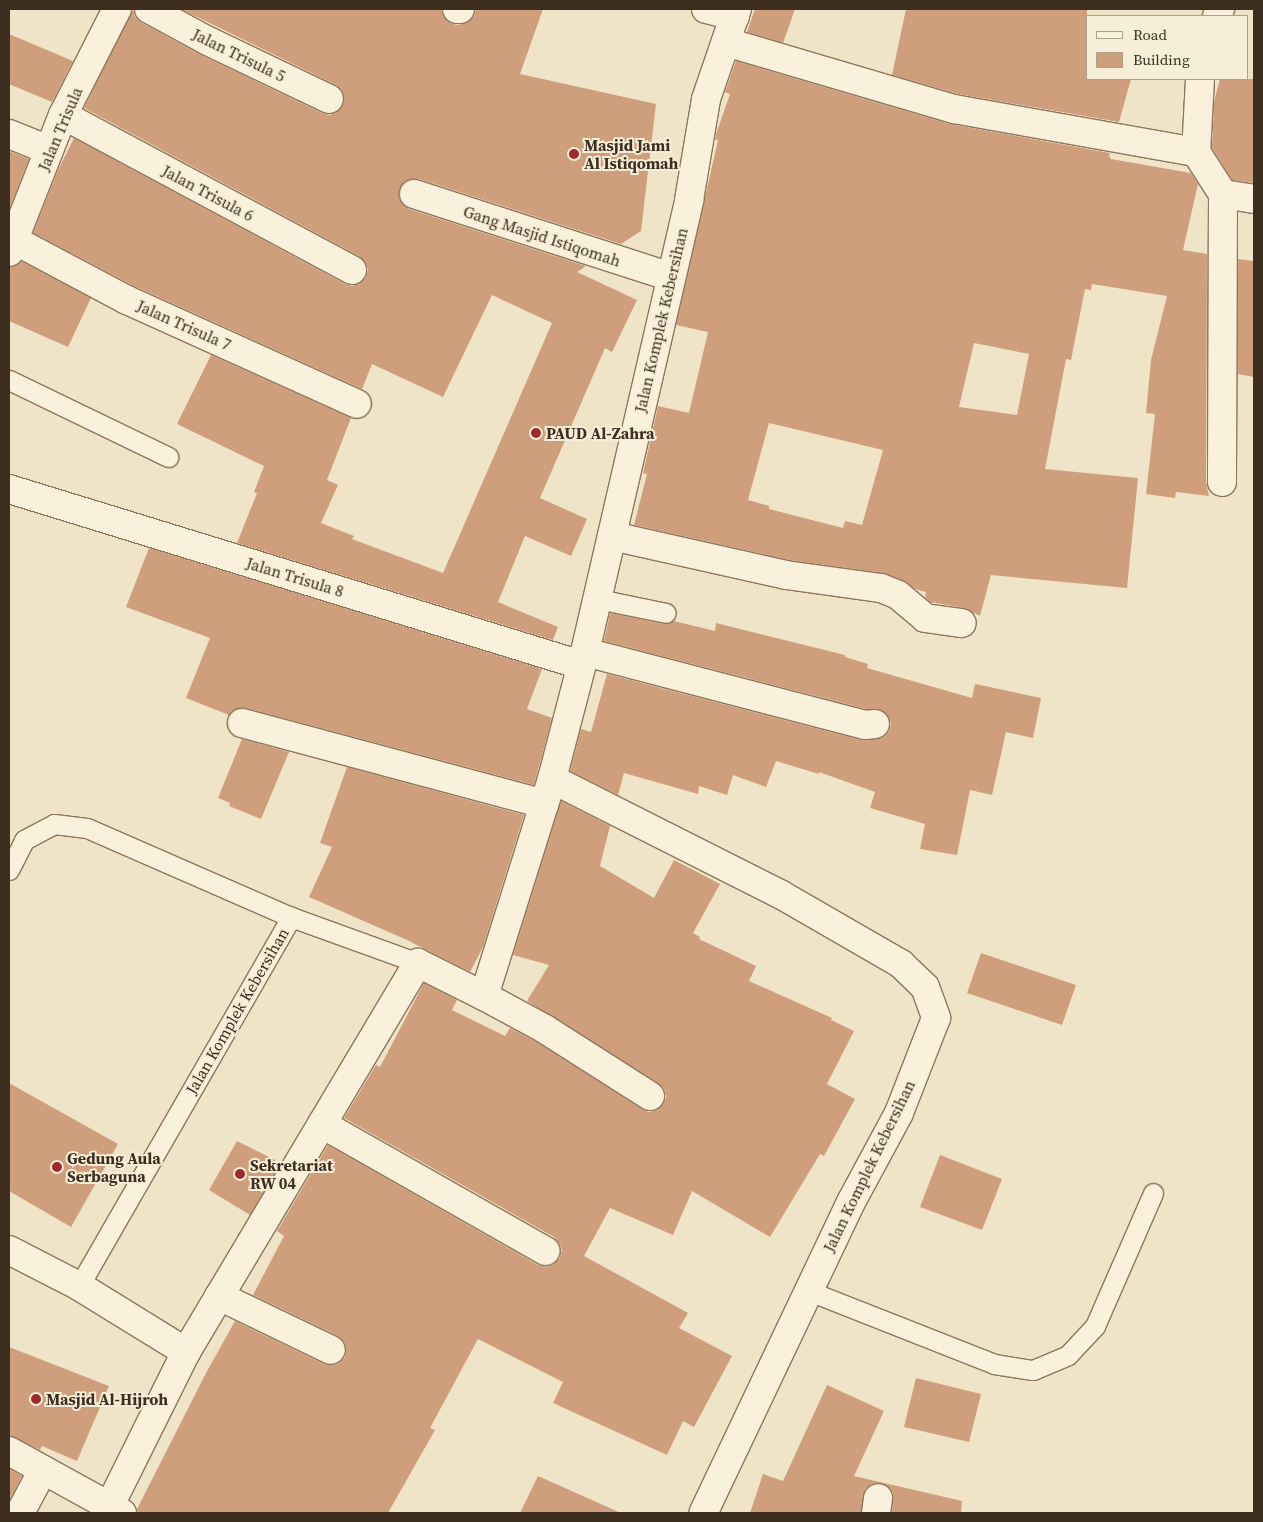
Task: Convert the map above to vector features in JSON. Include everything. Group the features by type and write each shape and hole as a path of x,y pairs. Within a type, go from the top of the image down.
{"street":[{"name":"Jalan Trisula 5","path":"149,9 208,41 329,99"},
{"path":"706,9 736,12"},
{"name":"Jalan Trisula","path":"11,246 63,115 109,12"},
{"name":"Jalan Komplek Kebersihan","path":"484,996 552,778 583,658 689,200 706,99 736,12"},
{"path":"726,42 954,109 1196,152"},
{"path":"1200,80 1196,152 1223,194 1222,482"},
{"name":"Jalan Trisula 6","path":"63,115 352,270"},
{"path":"9,134 49,150"},
{"name":"Gang Masjid Istiqomah","path":"414,194 671,277"},
{"path":"1223,194 1254,200"},
{"name":"Jalan Trisula 7","path":"11,246 357,404"},
{"name":"Jalan Trisula 8","path":"9,489 583,658 865,725 875,724"},
{"path":"612,536 786,575 881,588 898,595 924,618 962,623"},
{"path":"242,723 544,804"},
{"name":"Jalan Komplek Kebersihan","path":"552,778 780,894 901,964 925,987 936,1018 899,1113 851,1202 703,1513"},
{"path":"9,1451 113,1511 186,1352 418,963"},
{"name":"Jalan Komplek Kebersihan","path":"418,963 545,1029 650,1096"},
{"path":"322,1124 546,1251"},
{"path":"9,1250 79,1286 186,1352"},
{"path":"220,1296 330,1350"},
{"path":"20,1513 43,1470"}],"lane":[{"path":"9,380 168,457"},
{"path":"598,599 666,613"},
{"path":"9,869 24,840 54,824 87,828 291,917"},
{"name":"Jalan Komplek Kebersihan","path":"79,1286 291,917 418,963"},
{"path":"809,1290 994,1364 1033,1370 1068,1355 1095,1326 1153,1194"}],"building":[{"path":"133,9 135,17 142,23 201,55 322,113 330,115 337,112 343,105 344,97 342,91 336,85 181,9 441,9 444,17 450,23 457,25 468,22 474,16 476,9 543,9 520,74 656,104 641,231 621,244 419,179 411,179 404,182 399,190 399,198 402,204 409,209 586,266 577,272 637,300 612,352 605,348 540,498 587,519 571,556 525,536 498,602 558,627 553,640 237,543 257,493 254,492 264,466 177,424 211,355 351,418 327,480 338,485 321,523 354,536 352,539 443,573 552,323 492,295 443,397 372,364 362,389 134,286 33,233 58,170 74,138 345,284 352,286 360,283 366,277 368,269 365,262 359,256 84,108"},
{"path":"755,9 795,9 783,43 747,32"},
{"path":"906,9 1087,9 1086,80 1131,80 1119,122 958,94 892,75"},
{"path":"9,34 73,61 52,102 9,84"},
{"path":"736,61 950,124 1110,153 1111,159 1191,173 1198,184 1183,250 1207,254 1206,482 1209,496 1176,492 1175,498 1146,494 1155,414 1146,413 1151,360 1167,296 1092,284 1091,290 1085,289 1071,360 1066,359 1045,469 1138,478 1127,588 991,575 980,616 964,608 930,602 925,597 926,592 915,589 904,581 883,573 789,560 634,525 647,474 643,473 658,406 689,413 708,332 676,325 718,140 715,139 716,134 730,94 725,92","holes":["974,343 1029,354 1017,415 959,407","769,423 883,450 862,525 845,521 843,528 769,509 769,506 748,500"]},
{"path":"1254,79 1254,183 1232,180 1212,148 1214,101 1220,80"},
{"path":"9,151 29,159 9,210"},
{"path":"1238,259 1254,261 1254,377 1238,374"},
{"path":"21,261 91,298 68,347 9,321 9,267"},
{"path":"149,548 542,669 527,709 552,718 534,785 246,708 238,708 229,715 186,698 210,638 126,607"},
{"path":"610,613 664,624 674,621 715,631 716,623 845,655 845,657 868,664 867,668 972,698 975,684 1041,698 1033,738 1006,732 992,795 970,790 957,855 920,849 925,824 870,808 875,792 819,772 819,774 776,761 766,787 733,775 727,795 699,786 698,794 624,773 618,795 570,771 581,729 591,732 607,674 861,740 884,737 889,731 891,723 887,715 881,710 866,709 604,641"},
{"path":"242,739 289,752 261,819 229,806 230,803 218,798"},
{"path":"347,767 524,815 483,947 470,972 407,940 309,897 332,847 320,843"},
{"path":"561,801 610,826 600,866 654,898 674,860 720,884 693,933 700,937 699,939 756,966 749,981 832,1018 831,1020 854,1031 827,1084 855,1099 824,1156 820,1154 770,1237 692,1191 673,1235 610,1208 584,1256 688,1313 679,1328 732,1356 694,1427 683,1421 667,1455 553,1403 563,1382 478,1339 430,1428 435,1430 388,1513 138,1513 137,1509 206,1373 235,1321 324,1364 333,1365 339,1363 345,1357 346,1348 344,1342 338,1336 253,1295 284,1236 277,1231 328,1145 538,1265 546,1267 553,1265 560,1258 562,1250 554,1237 344,1118 376,1065 380,1067 424,983 457,1000 452,1010 505,1036 510,1028 537,1042 642,1109 649,1112 657,1110 663,1104 666,1097 664,1089 658,1083 527,1001 549,965 513,955"},
{"path":"981,953 1076,985 1062,1025 967,993"},
{"name":"Gedung Aula Serbaguna","path":"9,1083 118,1144 71,1227 9,1191"},
{"name":"Sekretariat RW 04","path":"237,1141 281,1163 250,1215 209,1190"},
{"path":"940,1155 1002,1179 982,1230 920,1207"},
{"path":"9,1347 109,1386 77,1461 42,1446 40,1450 9,1435"},
{"path":"916,1378 981,1394 969,1442 904,1427"},
{"path":"827,1385 884,1411 854,1476 962,1501 961,1513 892,1513 893,1493 887,1485 880,1483 872,1484 865,1489 861,1513 750,1513 763,1474 783,1481"},
{"path":"9,1469 22,1476 9,1501"},
{"path":"538,1476 621,1513 520,1513"}],"place":[{"name":"Masjid Jami Al Istiqomah","path":"574,154"},
{"name":"PAUD Al-Zahra","path":"536,433"},
{"name":"Gedung Aula Serbaguna","path":"57,1167"},
{"name":"Sekretariat RW 04","path":"240,1174"},
{"name":"Masjid Al-Hijroh","path":"36,1399"}]}
